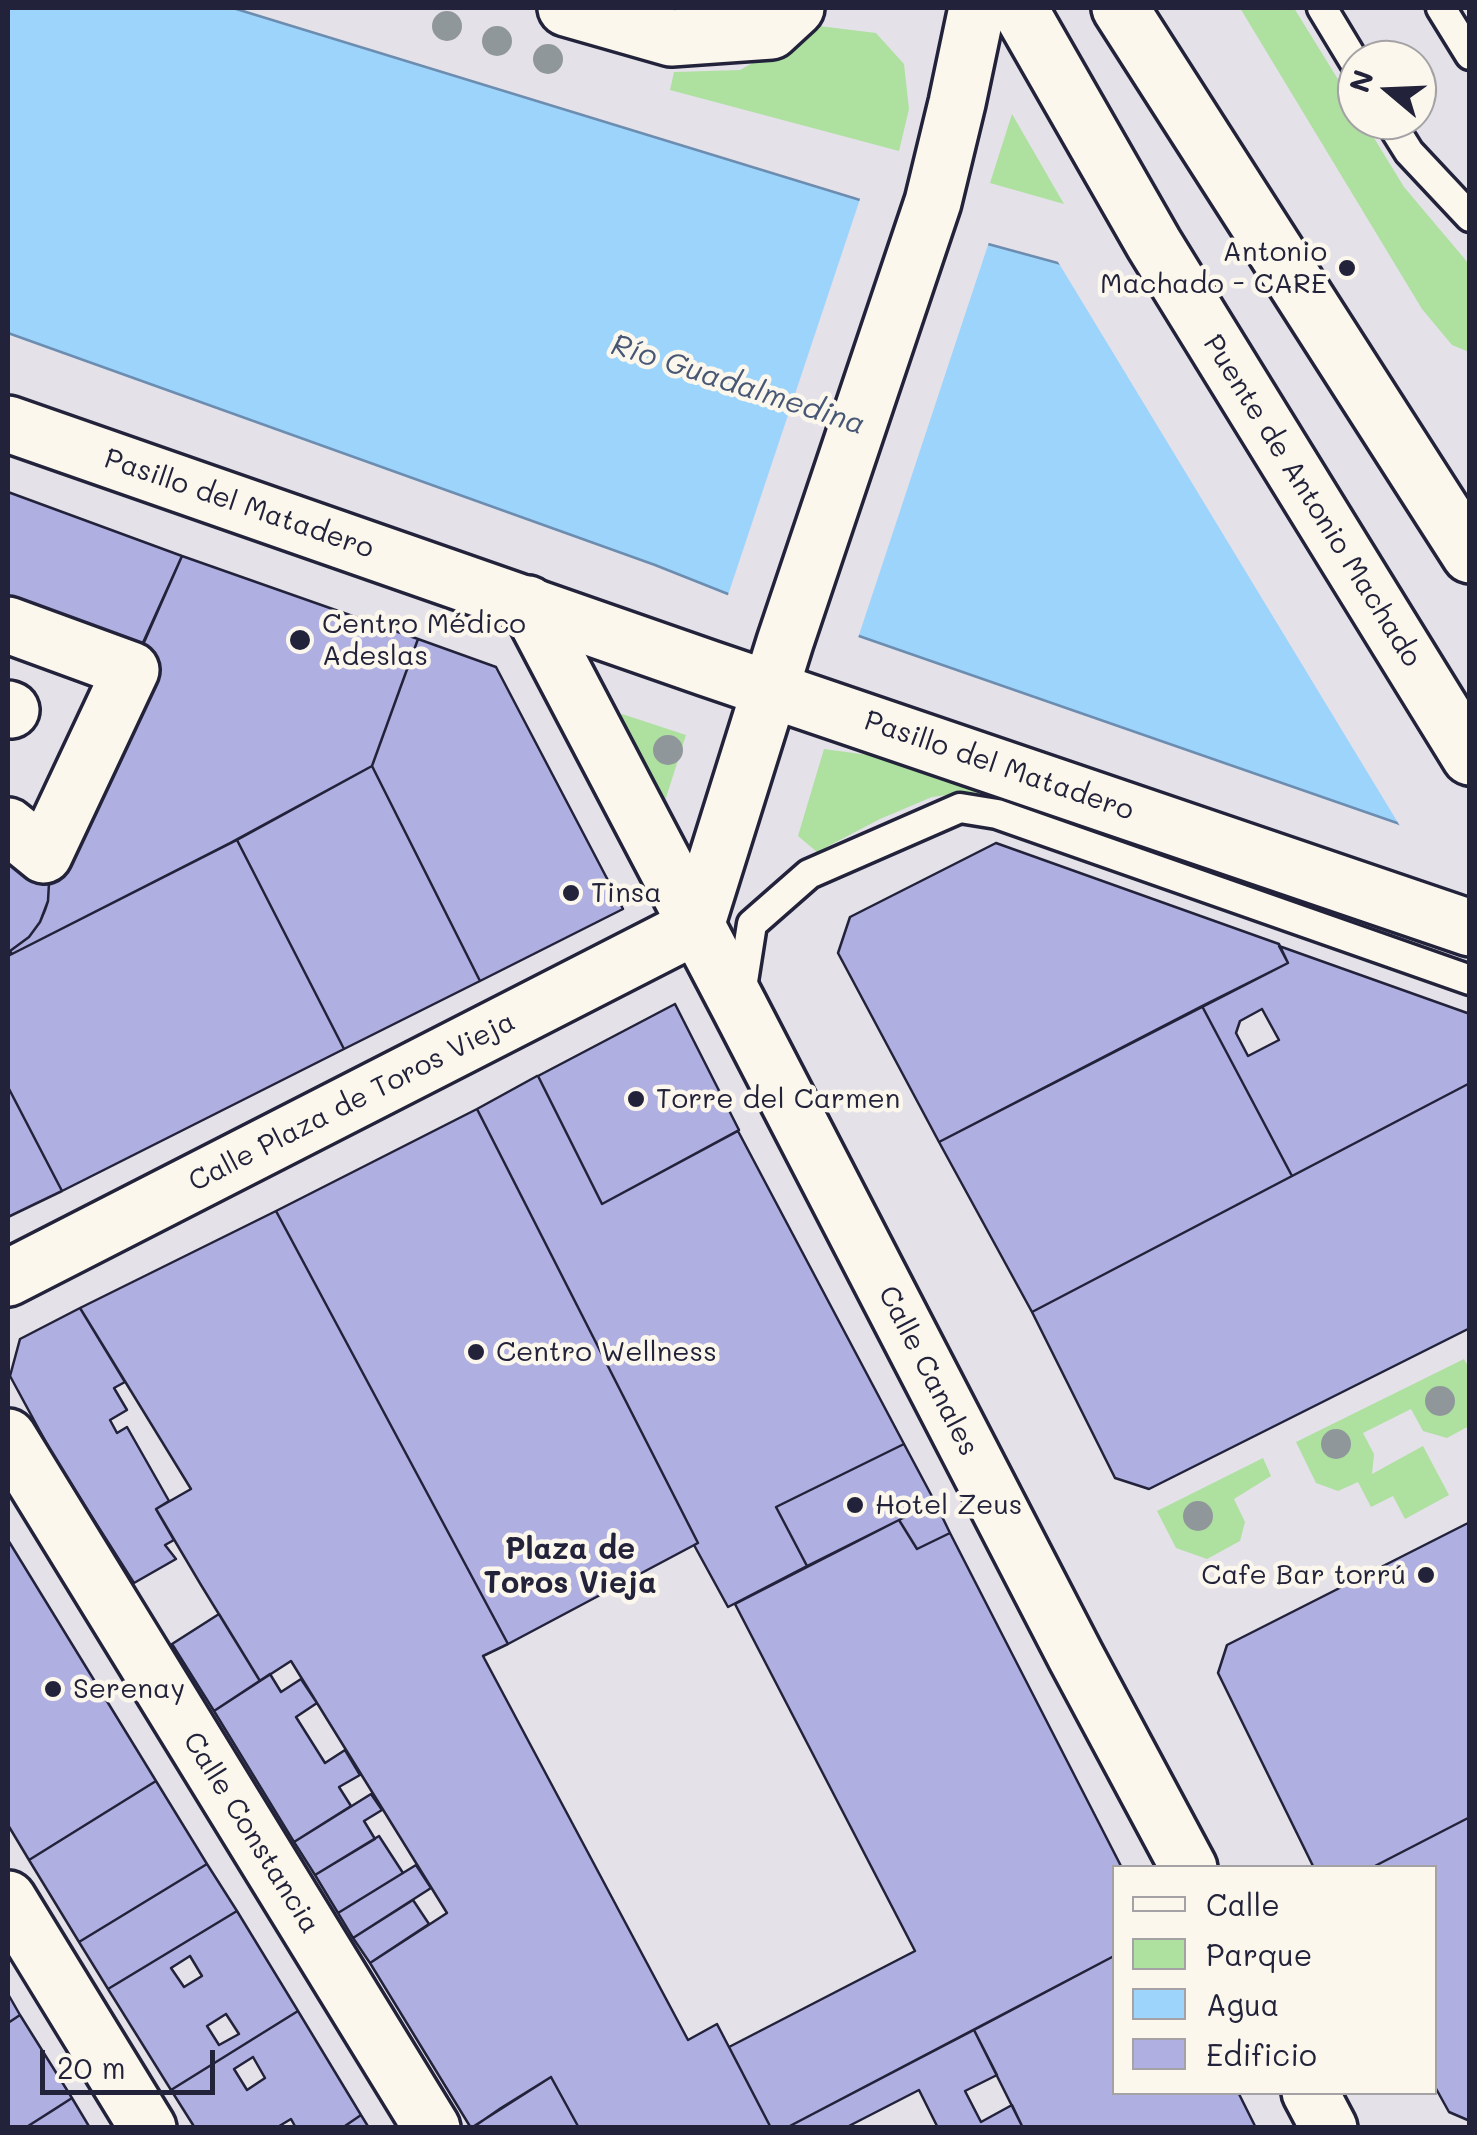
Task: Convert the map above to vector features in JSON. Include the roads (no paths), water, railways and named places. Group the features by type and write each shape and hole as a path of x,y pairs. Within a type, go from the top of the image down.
{"street":[{"path":"566,8 671,38 771,31 796,8"},
{"path":"696,926 726,824 932,202 977,8"},
{"name":"Puente de Antonio Machado","path":"1019,8 1154,244 1470,757"},
{"path":"1120,8 1470,555"},
{"name":"Pasillo del Matadero","path":"8,424 528,604 776,674 1470,928"},
{"path":"528,604 696,926"},
{"path":"8,624 131,670 44,856 8,826"},
{"name":"Calle Canales","path":"696,926 1187,1865"},
{"name":"Calle Plaza de Toros Vieja","path":"8,1278 696,926"},
{"name":"Calle Constancia","path":"8,1437 432,2128"},
{"path":"8,1899 148,2128"},
{"path":"1312,2095 1329,2128"}],"lane":[{"path":"1322,8 1341,40"},
{"path":"1441,8 1470,54"},
{"path":"1402,140 1470,217"},
{"name":"Pasillo del Matadero","path":"740,1006 752,924 809,874 960,808 997,814 1470,980"}],"water":[{"name":"Río Guadalmedina","path":"8,8 233,8 860,200 988,244 1469,375 1469,848 728,594 8,333"}],"place":[{"name":"Antonio Machado - CARE","path":"1347,268"},
{"name":"Centro Médico Adeslas","path":"300,640"},
{"name":"Tinsa","path":"571,893"},
{"name":"Torre del Carmen","path":"636,1099"},
{"name":"Centro Wellness","path":"476,1352"},
{"name":"Hotel Zeus","path":"855,1505"},
{"name":"Cafe Bar torrú","path":"1426,1575"},
{"name":"Serenay","path":"53,1689"}],"district":[{"name":"Plaza de Toros Vieja","path":"570,1567"}]}
